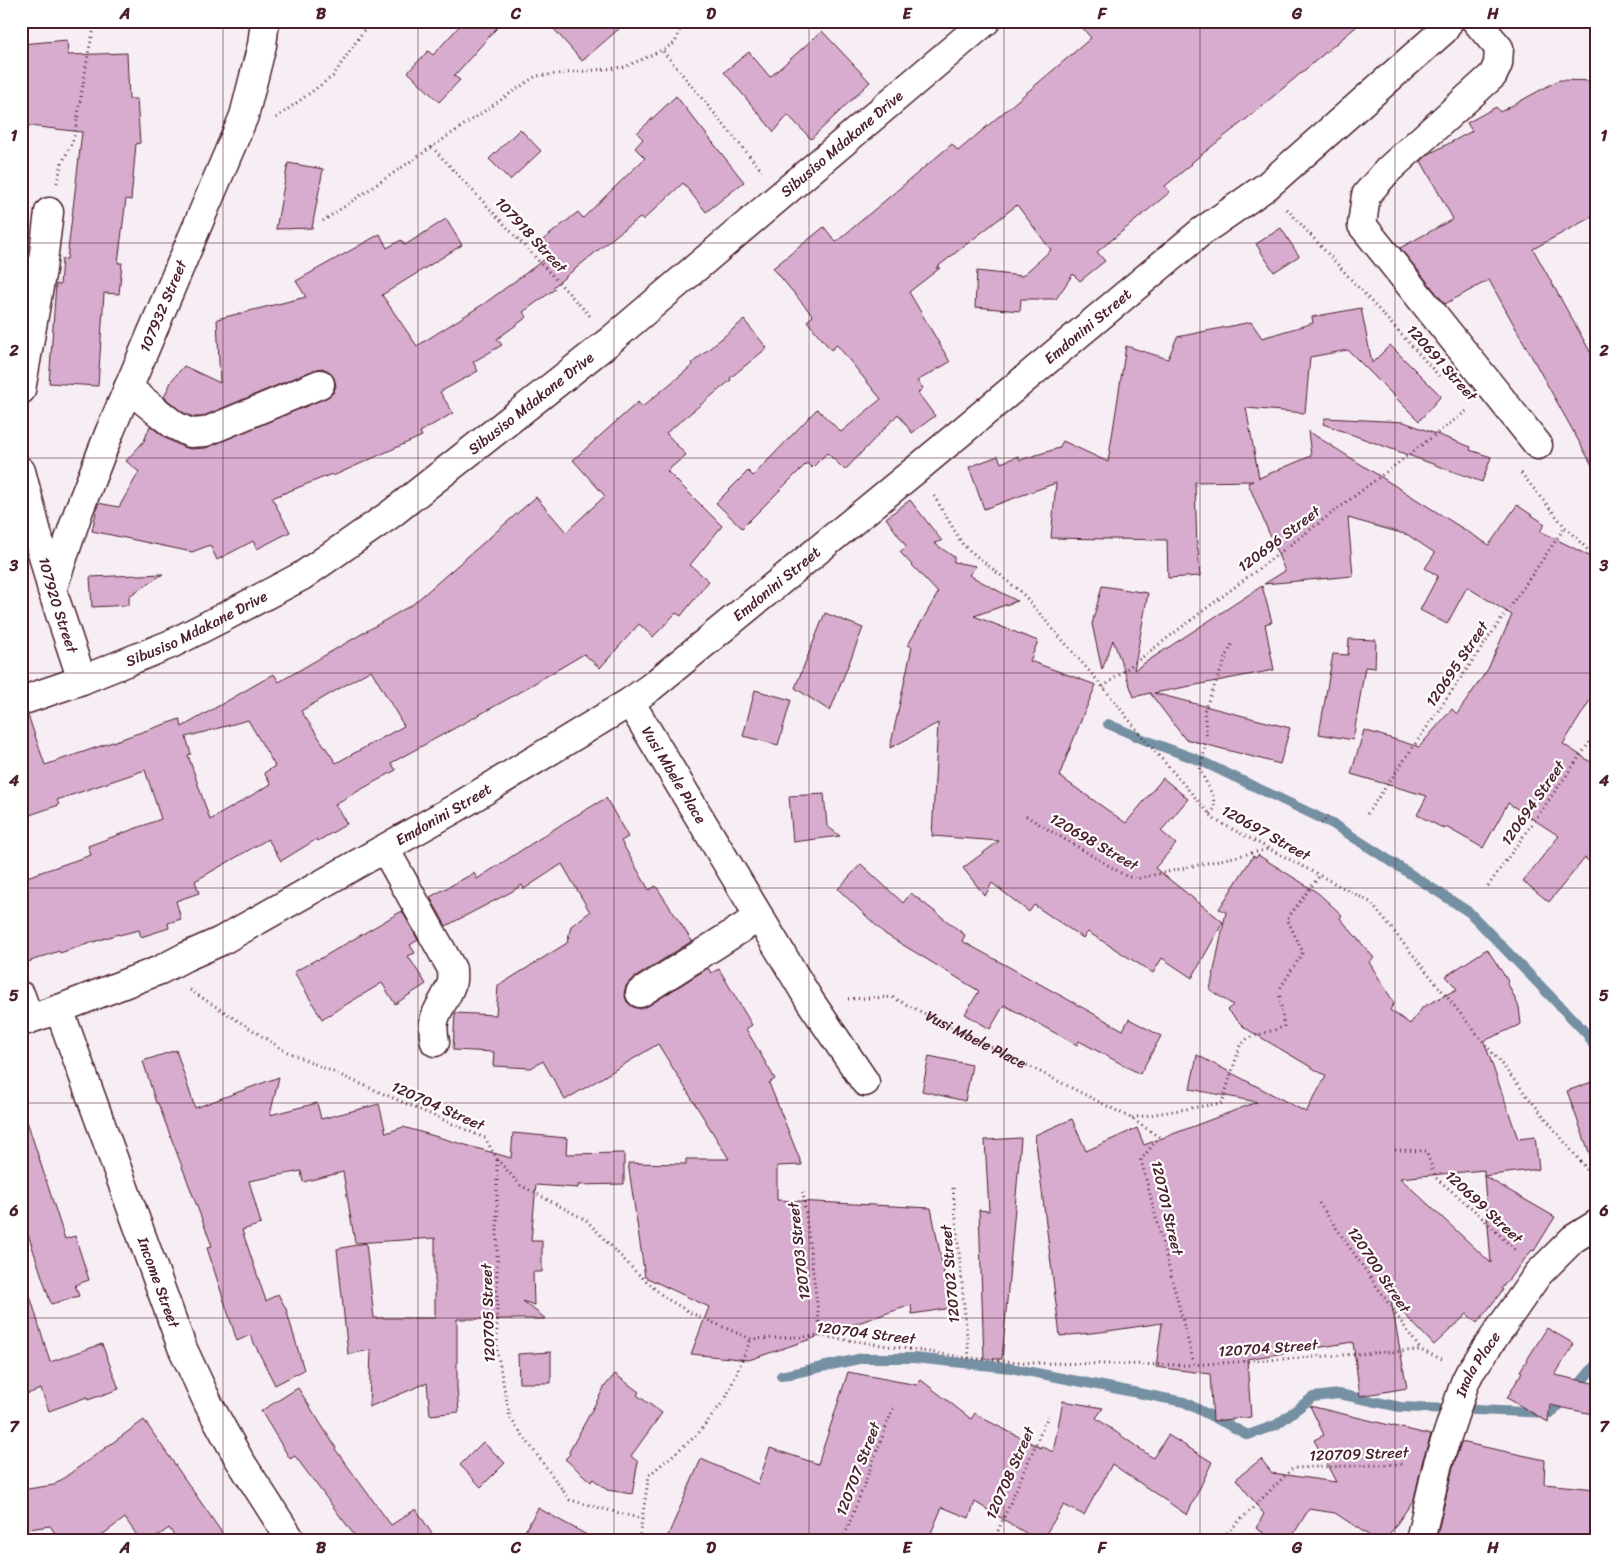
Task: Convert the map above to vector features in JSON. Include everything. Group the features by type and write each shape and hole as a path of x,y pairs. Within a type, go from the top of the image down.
{"street":[{"name":"107932 Street","path":"52,590 78,510 244,116 260,53 265,21"},
{"name":"Sibusiso Mdakane Drive","path":"21,702 82,680 170,644 302,576 391,514 611,340 986,21"},
{"name":"Emdonini Street","path":"24,1012 59,1009 160,970 221,941 456,808 630,702 918,468 1201,232 1267,186 1444,30 1449,21"},
{"path":"1476,21 1499,48 1498,64 1493,75 1388,170 1366,195 1362,226 1538,445"},
{"path":"21,390 42,269 49,212"},
{"path":"128,388 174,425 190,433 205,432 320,384"},
{"name":"107920 Street","path":"21,471 52,590 82,680"},
{"name":"Vusi Mbele Place","path":"630,702 810,1001 865,1082"},
{"path":"385,849 452,969 452,984 437,1011 432,1029 435,1042"},
{"path":"640,993 760,917"},
{"name":"Income Street","path":"59,1009 182,1347 209,1405 239,1459 291,1540"},
{"name":"Inala Place","path":"1420,1540 1438,1463 1470,1372 1538,1274 1573,1239 1597,1224"}],"path":[{"path":"49,212 62,163 74,138 89,49 96,21"},
{"path":"269,123 333,76 370,21"},
{"path":"323,221 536,76 625,67 675,43 683,21"},
{"path":"662,50 760,170 785,192"},
{"name":"107918 Street","path":"432,147 584,308 611,340"},
{"name":"120691 Street","path":"1267,186 1443,380"},
{"name":"120691 Street","path":"1469,409 1475,416"},
{"name":"120696 Street","path":"1103,687 1469,409"},
{"name":"120697 Street","path":"918,468 963,545 1021,592 1215,820 1370,902 1597,1182"},
{"path":"1517,468 1565,526 1597,559"},
{"name":"120695 Street","path":"1367,814 1565,526"},
{"path":"1210,814 1214,808 1212,796 1200,770 1207,740 1204,711 1233,641"},
{"name":"120694 Street","path":"1488,886 1597,732"},
{"path":"1321,824 1331,813"},
{"name":"120698 Street","path":"1026,816 1126,876 1136,880 1269,849"},
{"path":"1131,1118 1222,1103 1240,1046 1248,1038 1284,1027 1279,990 1303,952 1287,919 1320,876"},
{"name":"120704 Street","path":"160,970 285,1051 485,1138 497,1159 520,1184 586,1220 635,1271 664,1297 691,1313 752,1339 821,1336 969,1358 1032,1363 1194,1364 1420,1350 1470,1372"},
{"name":"Vusi Mbele Place","path":"810,1001 892,997 1131,1118"},
{"name":"120701 Street","path":"1131,1118 1159,1137 1141,1160 1194,1364"},
{"name":"120699 Street","path":"1395,1150 1426,1151 1436,1178 1472,1208 1538,1274"},
{"name":"120705 Street","path":"497,1159 497,1351 510,1418 570,1500 642,1519"},
{"name":"120702 Street","path":"953,1188 969,1358"},
{"name":"120703 Street","path":"803,1192 821,1336"},
{"name":"120700 Street","path":"1320,1203 1420,1350"},
{"path":"639,1540 649,1475 697,1435 726,1398 752,1339"},
{"name":"120707 Street","path":"843,1540 894,1406"},
{"name":"120708 Street","path":"994,1540 1048,1416"},
{"name":"120709 Street","path":"1220,1540 1293,1468 1438,1463"},
{"path":"25,1540 29,1532"}],"building":[{"path":"464,21 503,21 454,76 460,80 439,102 408,72 428,51 433,55"},
{"path":"547,21 628,21 582,61"},
{"path":"1077,21 1363,21 1165,186 1170,192 1097,252 1105,261 1080,281 1073,274 1056,299 1021,299 1020,311 975,307 977,271 1022,276 1051,250 1017,205 936,268 940,268 909,292 950,362 917,381 923,388 918,393 935,416 912,433 898,414 845,470 827,453 812,468 807,463 742,528 716,503 748,471 753,476 817,409 841,432 881,399 837,345 831,350 807,321 813,316 773,268 824,227 836,242 952,144 958,151 1091,38"},
{"path":"822,31 870,82 811,139 788,115 774,132 724,72 749,52 770,77"},
{"path":"67,40 68,55 127,53 129,99 137,99 140,143 136,144 131,200 126,199 118,263 122,263 119,294 104,293 98,386 49,383 56,284 60,285 62,259 67,259 82,132 21,125 21,44"},
{"path":"1559,80 1597,81 1597,214 1533,249 1597,364 1597,474 1489,280 1445,304 1400,248 1453,219 1421,161 1429,154 1472,131 1467,123 1496,107 1500,112"},
{"path":"676,96 744,182 706,212 683,183 643,220 640,218 624,229 553,287 555,289 523,312 527,317 497,339 502,345 473,362 478,371 440,392 453,413 420,432 422,436 333,476 332,474 272,498 290,532 257,549 253,541 217,560 210,545 192,552 92,531 98,503 119,507 139,472 126,461 144,441 150,426 167,439 183,447 191,449 206,448 326,398 333,393 336,386 334,378 329,371 322,368 201,417 193,417 182,412 164,397 172,380 184,366 220,383 217,319 306,297 296,281 380,234 387,248 401,240 405,245 446,219 462,245 382,295 417,346 485,303 549,256 539,243 578,212 583,218 645,158 635,148 643,139 637,133"},
{"path":"520,129 541,151 510,180 489,159"},
{"path":"288,163 323,169 312,228 276,229"},
{"path":"1281,228 1299,256 1274,272 1256,244"},
{"path":"1361,308 1372,363 1390,345 1441,396 1419,421 1348,350 1310,357 1305,413 1246,408 1259,478 1311,456 1308,431 1489,545 1517,505 1545,524 1540,531 1597,560 1597,689 1563,744 1597,766 1597,868 1585,858 1549,902 1523,881 1559,836 1508,803 1483,848 1446,827 1445,829 1417,815 1427,796 1351,774 1364,730 1419,747 1452,709 1457,714 1488,669 1512,615 1467,587 1447,624 1420,610 1438,576 1425,568 1435,553 1408,535 1348,518 1353,576 1264,584 1285,571 1248,483 1253,481 1195,482 1197,548 1200,576 1168,578 1167,540 1051,538 1056,483 984,509 969,467 998,456 1001,463 1018,456 1020,460 1059,448 1063,441 1108,462 1126,346 1168,359 1177,337 1251,322 1262,338 1313,323 1312,317"},
{"path":"744,320 767,348 666,433 686,455 667,471 722,526 690,565 709,581 681,616 676,613 653,637 639,624 600,668 584,654 506,700 391,763 396,770 335,804 347,824 318,841 317,839 281,861 268,839 195,881 199,893 176,901 181,919 168,923 169,928 141,937 139,930 118,934 28,962 27,958 21,960 21,879 91,855 88,846 161,819 145,770 57,800 59,805 21,818 21,716 28,715 45,765 180,719 182,727 274,674 279,682 413,604 536,497 566,532 605,496 573,460 638,402 642,407 693,365 692,363","holes":["371,670 404,726 336,763 301,711","248,720 275,766 264,773 271,784 210,820 188,755 191,754 186,737"]},
{"path":"1325,418 1404,422 1471,447 1470,450 1491,457 1482,482 1323,424"},
{"path":"910,500 942,541 934,543 954,557 954,562 976,566 969,575 1017,601 974,616 1038,641 1030,661 1096,685 1059,776 1126,823 1163,778 1188,799 1161,831 1176,844 1155,868 1223,922 1192,978 1162,958 1153,973 1088,932 1083,938 1034,905 1029,912 992,883 985,896 963,868 999,841 932,836 938,723 890,748 912,647 908,645 938,593 900,552 906,546 886,518"},
{"path":"163,574 129,596 129,605 92,607 90,577"},
{"path":"1102,586 1148,593 1134,670 1262,586 1272,622 1265,624 1274,670 1154,693 1290,728 1280,764 1185,739 1150,693 1134,697 1113,640 1102,670 1092,624"},
{"path":"825,613 863,628 830,711 795,688"},
{"path":"1349,639 1376,640 1375,668 1365,667 1353,740 1319,734 1333,654 1348,655"},
{"path":"755,690 791,700 778,745 743,736"},
{"path":"824,794 827,826 840,836 793,842 789,796"},
{"path":"606,798 628,837 621,841 649,890 656,886 692,941 631,980 626,986 624,993 627,1002 633,1007 641,1009 708,968 711,973 719,969 752,1025 746,1029 775,1079 769,1083 802,1165 777,1166 777,1200 931,1208 951,1308 912,1314 911,1305 749,1360 691,1354 709,1307 645,1277 628,1163 686,1164 686,1159 729,1159 658,1044 565,1100 543,1061 531,1068 493,1066 494,1052 453,1050 455,1013 496,1015 498,986 567,943 571,926 590,912 562,864 524,889 522,885 446,926 430,897 474,873 477,879"},
{"path":"1258,855 1318,893 1342,915 1340,918 1374,958 1369,962 1394,1003 1390,1010 1410,1024 1423,1007 1457,989 1446,976 1487,949 1508,981 1519,1007 1521,1024 1484,1041 1518,1139 1535,1137 1539,1169 1484,1176 1555,1217 1534,1251 1532,1250 1501,1289 1503,1290 1477,1323 1467,1314 1434,1345 1391,1300 1407,1388 1360,1396 1353,1342 1247,1359 1251,1417 1213,1421 1210,1374 1156,1367 1162,1323 1060,1336 1035,1135 1072,1119 1086,1151 1137,1128 1144,1145 1257,1102 1190,1089 1197,1055 1306,1112 1326,1076 1245,1028 1227,1010 1233,1005 1210,990 1226,912 1219,909 1253,856 1256,858","holes":["1484,1170 1491,1263 1400,1178"]},
{"path":"861,864 903,903 911,893 965,935 962,941 1123,1030 1129,1019 1161,1036 1140,1074 1079,1041 1077,1045 1004,1005 990,1029 965,1014 979,991 885,934 838,889"},
{"path":"402,911 418,940 410,945 415,953 408,956 426,984 395,1004 382,983 322,1019 294,972"},
{"path":"176,1050 195,1108 279,1077 270,1115 317,1103 321,1119 379,1104 386,1133 403,1127 511,1158 513,1133 567,1138 566,1154 624,1153 624,1184 578,1185 578,1188 536,1185 531,1241 542,1241 542,1272 533,1272 534,1305 523,1301 546,1319 457,1319 459,1412 430,1415 427,1383 369,1407 371,1350 348,1354 337,1249 366,1243 374,1318 435,1318 435,1238 355,1243 343,1172 303,1182 301,1171 249,1181 261,1224 242,1230 266,1301 278,1294 286,1309 304,1370 275,1385 250,1335 237,1341 207,1248 212,1246 158,1103 156,1103 143,1061"},
{"path":"929,1056 972,1065 965,1101 922,1091"},
{"path":"1597,1080 1597,1162 1593,1163 1567,1091"},
{"path":"27,1121 65,1239 75,1236 89,1280 75,1285 79,1296 51,1304 21,1213 21,1122"},
{"path":"1021,1138 1002,1359 984,1359 979,1210 989,1211 985,1140"},
{"path":"28,1289 50,1362 102,1344 119,1389 88,1400 87,1397 49,1411 41,1389 21,1396 21,1290"},
{"path":"1547,1328 1574,1344 1555,1375 1597,1384 1597,1415 1550,1405 1548,1422 1507,1398 1522,1372 1520,1371"},
{"path":"551,1352 551,1383 519,1383 518,1354"},
{"path":"848,1372 917,1385 921,1380 971,1419 975,1413 1041,1448 1041,1446 1053,1452 1063,1401 1103,1408 1096,1418 1153,1458 1168,1435 1212,1462 1187,1515 1112,1464 1084,1515 1064,1505 1042,1540 1037,1540 975,1502 969,1518 942,1507 928,1540 666,1540 701,1459 758,1484 770,1448 818,1464"},
{"path":"615,1374 639,1392 637,1395 662,1413 631,1456 638,1462 632,1494 607,1490 593,1479 591,1482 565,1459 570,1454 569,1452 605,1386"},
{"path":"298,1388 335,1449 391,1525 416,1509 436,1540 358,1540 295,1456 290,1459 261,1411"},
{"path":"1310,1406 1431,1435 1423,1459 1414,1499 1386,1540 1376,1540 1335,1513 1309,1509 1290,1540 1274,1540 1256,1528 1264,1514 1236,1479 1261,1459 1272,1473 1336,1482 1314,1440 1324,1435"},
{"path":"144,1420 227,1540 177,1540 169,1528 152,1540 140,1540 125,1518 95,1540 60,1540 50,1526 21,1530 21,1490 54,1485"},
{"path":"483,1442 505,1463 481,1487 460,1465"},
{"path":"1461,1442 1545,1460 1544,1484 1596,1489 1591,1540 1436,1540 1453,1467"},
{"path":"538,1508 596,1540 520,1540"}],"waterway":[{"path":"1108,724 1201,761 1333,824 1469,912 1587,1034 1597,1051"},
{"path":"781,1376 863,1358 914,1358 1011,1368 1184,1402 1248,1435 1276,1425 1313,1397 1339,1394 1400,1407 1551,1413 1571,1394 1597,1363"}]}
